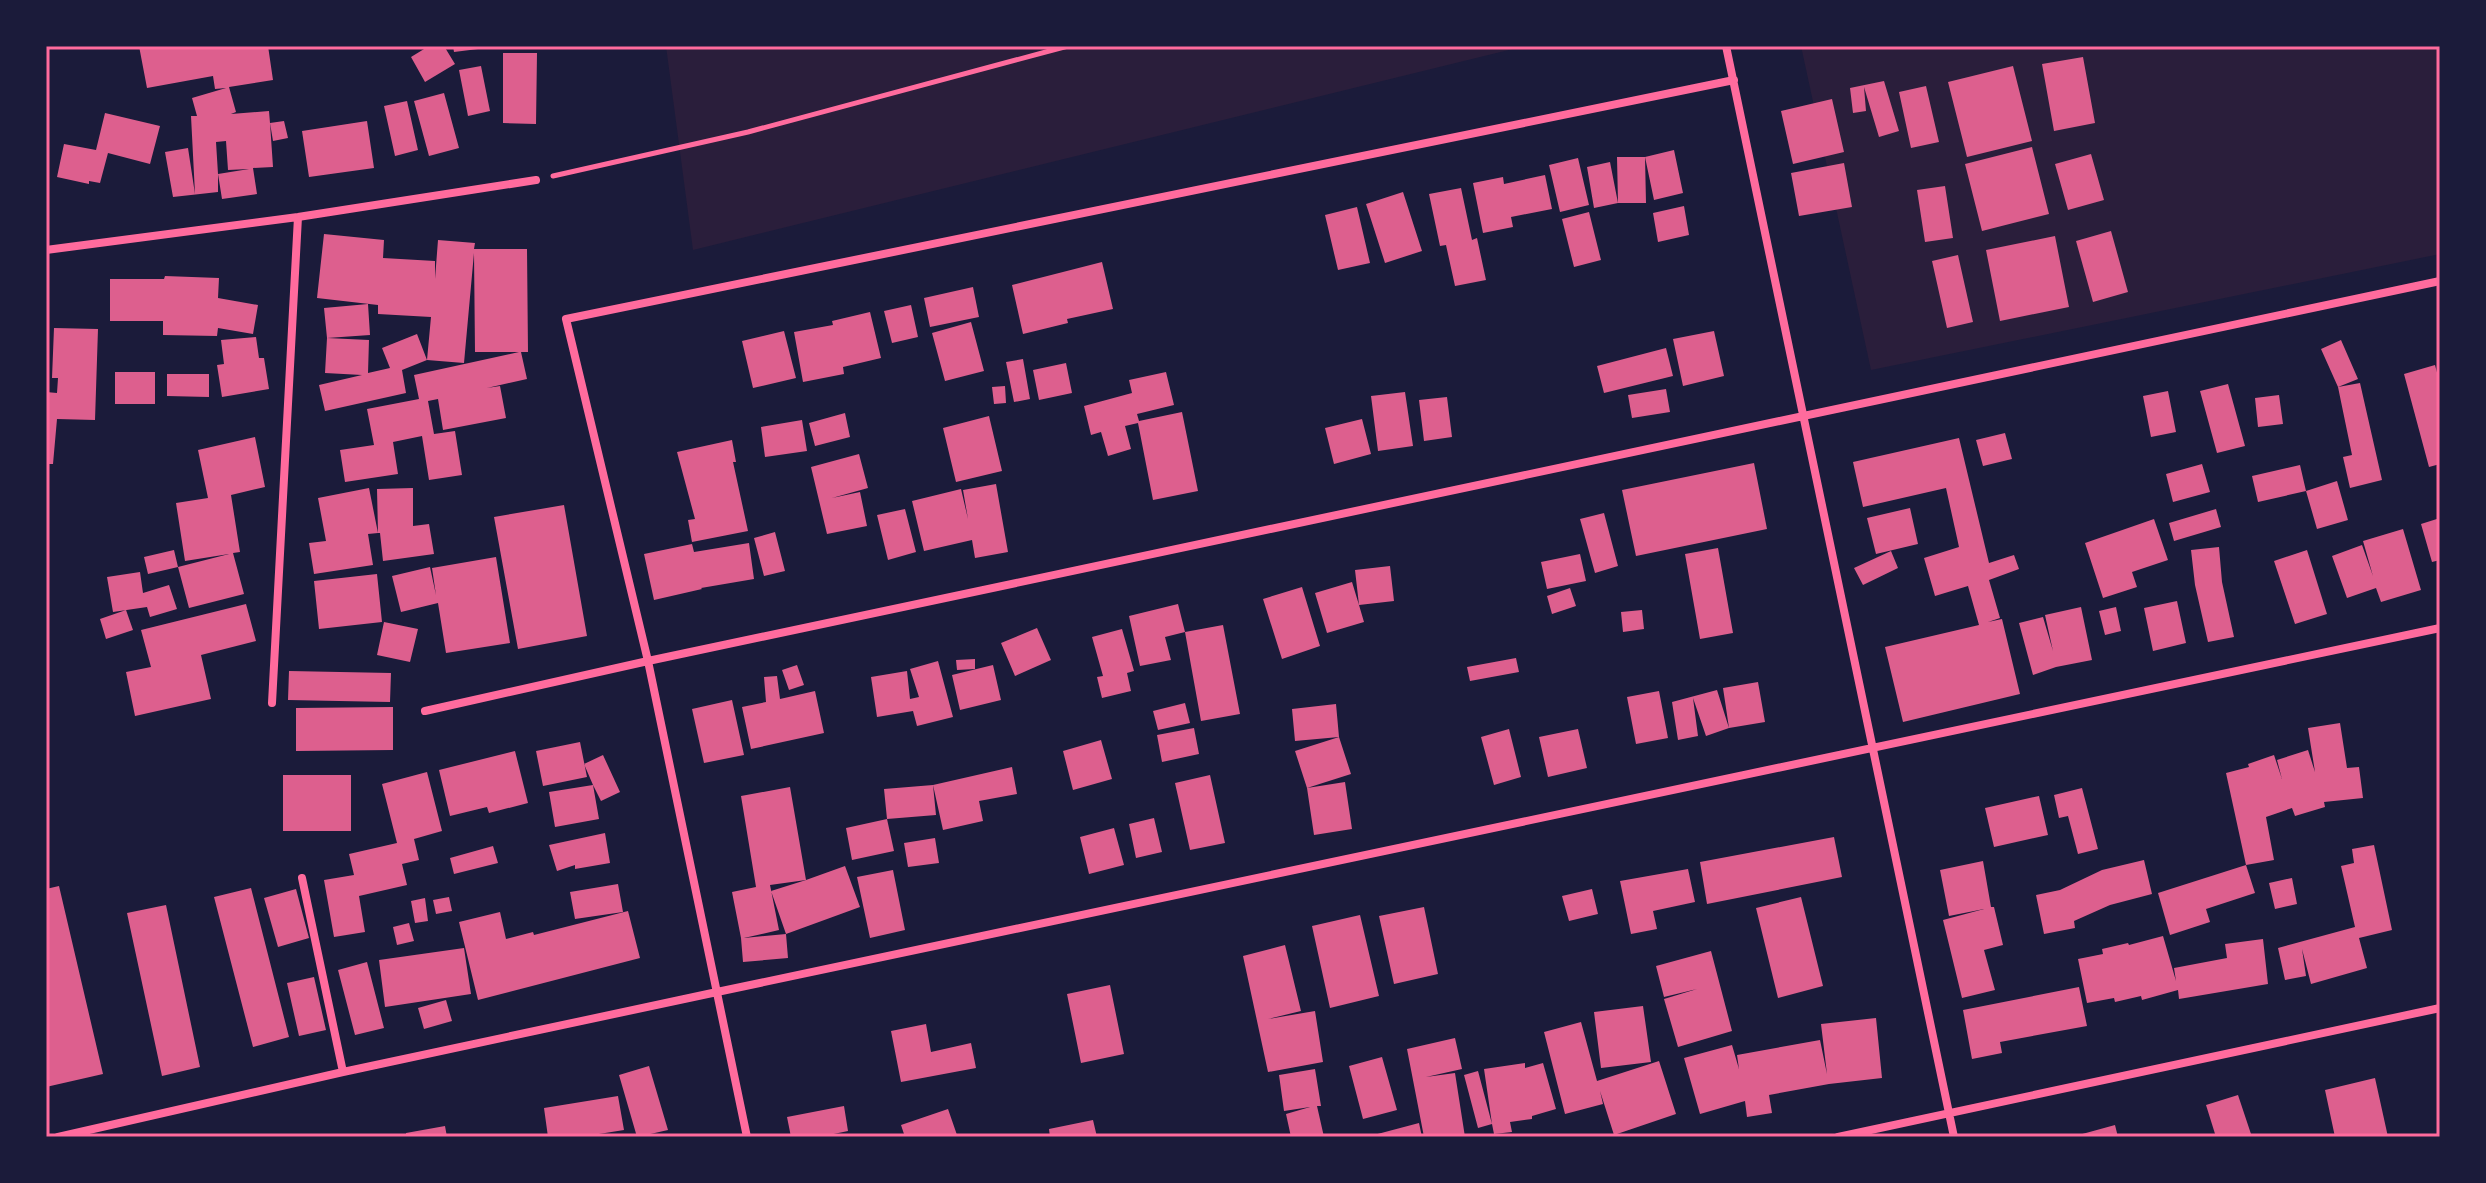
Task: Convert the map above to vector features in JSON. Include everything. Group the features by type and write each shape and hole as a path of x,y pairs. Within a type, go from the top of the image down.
{"street":[{"path":"1726,46 1954,1137"},
{"path":"747,1137 648,661 566,319 1734,80"},
{"path":"46,250 298,217 536,180"},
{"path":"272,703 298,217"},
{"path":"425,711 2440,281"},
{"path":"58,1137 717,992 2440,628"},
{"path":"302,878 343,1072"},
{"path":"1838,1137 2440,1008"}],"path":[{"path":"536,180 748,132 1068,46"}],"shaded area":[{"path":"666,46 1525,46 693,250"},
{"path":"1801,46 2440,46 2440,254 1871,370"}],"building":[{"path":"139,46 268,46 273,80 229,87 236,112 231,114 269,111 273,167 253,168 257,194 222,199 218,174 218,192 173,197 165,152 188,148 195,194 191,116 197,116 192,98 226,88 215,89 213,76 147,88","holes":["226,141 228,170 249,169 218,174 216,142"]},
{"path":"429,46 444,46 455,64 425,82 411,57"},
{"path":"453,46 486,46 486,48 454,52"},
{"path":"503,53 537,53 536,124 503,123"},
{"path":"2083,57 2095,123 2054,131 2042,64"},
{"path":"481,66 490,111 468,116 459,70"},
{"path":"2013,66 2032,141 1967,157 1948,82"},
{"path":"1884,81 1899,131 1879,137 1864,87 1866,111 1853,113 1850,88"},
{"path":"1926,86 1939,142 1911,148 1899,92"},
{"path":"444,93 459,148 429,156 414,101"},
{"path":"1832,99 1844,152 1793,164 1781,111"},
{"path":"407,101 418,150 395,156 384,106"},
{"path":"105,113 160,126 150,164 108,153 100,183 89,181 89,184 57,177 64,144 96,150"},
{"path":"284,121 288,138 273,141 270,123"},
{"path":"367,121 374,168 309,177 302,131"},
{"path":"2032,147 2049,214 1982,231 1965,164"},
{"path":"1674,150 1683,193 1654,200 1645,157"},
{"path":"2091,154 2104,200 2068,210 2055,164"},
{"path":"1617,157 1645,157 1646,203 1618,203"},
{"path":"1578,158 1589,205 1560,212 1549,165"},
{"path":"1610,162 1618,203 1594,208 1587,167"},
{"path":"1844,163 1852,207 1799,216 1791,173"},
{"path":"1545,175 1552,209 1511,217 1513,227 1483,233 1473,183 1503,177 1504,184"},
{"path":"1945,186 1953,238 1925,242 1917,190"},
{"path":"1461,188 1472,240 1477,238 1486,280 1455,286 1446,245 1440,246 1429,194"},
{"path":"1403,192 1422,251 1385,263 1366,204"},
{"path":"1684,206 1689,235 1658,242 1653,213"},
{"path":"1357,207 1370,263 1338,270 1325,215"},
{"path":"1589,212 1601,260 1574,267 1562,219"},
{"path":"2111,231 2128,292 2093,302 2076,241"},
{"path":"324,234 384,240 383,258 435,261 435,279 438,240 475,243 474,249 527,249 528,352 521,352 527,379 487,388 500,386 506,418 443,430 438,399 428,401 434,434 455,431 462,475 429,480 422,436 393,442 398,474 345,482 340,450 374,445 367,409 419,399 414,375 519,352 475,352 474,253 464,363 427,360 431,317 378,314 378,305 317,298"},
{"path":"2055,236 2069,307 2000,321 1986,250"},
{"path":"1958,255 1973,322 1947,328 1932,261"},
{"path":"1102,262 1113,309 1067,319 1068,323 1023,334 1012,285"},
{"path":"165,276 219,278 218,298 258,305 253,334 218,328 217,336 163,335 163,321 110,321 110,279 164,279"},
{"path":"973,287 979,317 930,327 924,298"},
{"path":"368,304 370,335 327,338 324,308"},
{"path":"911,305 918,337 892,343 884,311"},
{"path":"870,312 881,358 843,367 844,374 803,382 794,332 833,325 832,321"},
{"path":"971,322 984,371 945,381 932,333"},
{"path":"54,328 98,329 95,420 57,419 53,464 46,464 46,392 57,393 58,378 52,378"},
{"path":"784,331 796,378 753,388 742,341"},
{"path":"1714,331 1724,376 1683,386 1673,339"},
{"path":"417,334 427,360 402,370 406,393 325,411 319,385 362,375 325,373 327,338 369,340 368,373 390,368 382,348"},
{"path":"256,337 259,358 264,358 269,389 222,397 217,365 224,364 221,340"},
{"path":"2341,340 2358,379 2338,387 2321,349"},
{"path":"1666,348 1673,376 1604,393 1597,366"},
{"path":"1023,359 1030,399 1014,402 1006,362"},
{"path":"1066,363 1072,393 1039,400 1033,370"},
{"path":"2435,365 2440,384 2440,464 2429,467 2404,374"},
{"path":"115,372 155,372 155,404 115,404"},
{"path":"1166,372 1174,405 1137,414 1139,421 1182,412 1198,491 1153,500 1138,423 1125,426 1131,449 1108,456 1101,432 1091,435 1084,406 1132,393 1129,380"},
{"path":"167,374 209,374 209,397 167,396"},
{"path":"2360,383 2382,480 2350,488 2343,457 2352,455 2338,387"},
{"path":"2228,384 2245,446 2217,453 2200,391"},
{"path":"1005,386 1006,403 994,404 992,387"},
{"path":"1666,389 1670,412 1632,418 1628,395"},
{"path":"2168,391 2176,432 2151,437 2143,396"},
{"path":"1405,392 1413,446 1378,451 1371,396"},
{"path":"2279,395 2283,424 2258,427 2255,398"},
{"path":"1447,397 1452,437 1424,441 1419,400"},
{"path":"845,413 850,437 815,446 809,423"},
{"path":"989,416 1002,471 956,482 943,428"},
{"path":"1362,419 1371,454 1334,464 1325,428"},
{"path":"802,420 807,451 765,457 761,427"},
{"path":"2005,433 2012,459 1983,466 1976,440"},
{"path":"255,437 265,487 231,495 240,552 233,553 244,594 189,608 178,567 229,554 185,561 176,503 208,498 198,450"},
{"path":"1959,438 1989,563 2014,555 2019,569 1989,580 2000,618 1988,622 2002,619 2020,694 1903,722 1885,647 1979,625 1968,586 1935,596 1924,558 1959,547 1946,488 1863,507 1853,462"},
{"path":"732,440 736,462 733,462 748,531 692,542 688,520 695,519 677,452"},
{"path":"859,454 868,488 832,498 860,492 867,526 827,534 811,467"},
{"path":"1754,463 1767,529 1636,556 1622,490"},
{"path":"2202,464 2210,492 2173,502 2166,474"},
{"path":"2300,465 2306,491 2258,502 2252,476"},
{"path":"2337,481 2348,520 2317,529 2306,491"},
{"path":"996,484 1008,552 975,558 972,540 924,551 912,501 961,489 968,519 963,490"},
{"path":"369,488 378,533 368,534 373,565 314,574 309,543 326,541 318,498"},
{"path":"413,488 413,526 429,524 434,554 383,561 378,533 377,489"},
{"path":"564,505 587,636 518,649 494,517"},
{"path":"1910,508 1918,544 1876,554 1867,518"},
{"path":"905,509 916,552 888,560 877,515"},
{"path":"2216,509 2221,527 2174,541 2169,523"},
{"path":"1604,513 1618,566 1595,573 1580,519"},
{"path":"2440,518 2440,560 2432,562 2421,524"},
{"path":"2154,519 2168,560 2132,572 2137,587 2103,598 2085,543"},
{"path":"2403,529 2421,590 2381,602 2376,588 2347,598 2332,556 2362,545 2373,576 2363,541"},
{"path":"775,532 785,571 764,576 754,538"},
{"path":"749,543 754,579 654,600 644,554 692,544 694,552"},
{"path":"2219,547 2222,582 2234,637 2208,642 2195,585 2191,550"},
{"path":"1718,548 1733,633 1700,639 1685,554"},
{"path":"174,550 178,567 148,574 144,557"},
{"path":"2307,550 2327,614 2295,624 2274,561"},
{"path":"1891,551 1898,568 1863,585 1854,568"},
{"path":"1580,554 1586,581 1547,589 1541,562"},
{"path":"496,557 510,643 446,653 438,603 401,612 392,576 430,567 436,595 432,568"},
{"path":"1390,566 1394,601 1359,605 1355,570"},
{"path":"140,572 143,593 169,585 177,609 150,617 147,607 113,612 107,577"},
{"path":"377,574 382,622 319,629 314,581"},
{"path":"1352,582 1364,622 1327,633 1315,593"},
{"path":"1302,587 1320,646 1282,659 1263,599"},
{"path":"1570,588 1576,606 1552,614 1547,596"},
{"path":"2177,601 2186,643 2153,651 2144,608"},
{"path":"246,604 256,641 201,655 211,699 135,716 126,672 151,667 141,630"},
{"path":"1178,604 1185,632 1165,637 1171,660 1140,666 1129,616"},
{"path":"2081,607 2092,660 2033,675 2019,623 2043,617 2053,651 2045,615"},
{"path":"2116,607 2121,631 2105,635 2099,611"},
{"path":"126,610 133,630 106,639 100,619"},
{"path":"1642,610 1644,629 1623,632 1621,612"},
{"path":"384,622 418,629 410,662 377,655"},
{"path":"1223,625 1240,714 1201,721 1185,632"},
{"path":"1037,628 1051,660 1015,676 1001,643"},
{"path":"1122,629 1134,671 1127,673 1131,691 1102,698 1097,677 1103,676 1092,637"},
{"path":"1516,658 1519,672 1470,681 1467,667"},
{"path":"975,659 975,669 957,670 956,660"},
{"path":"938,661 953,717 917,726 913,711 877,717 871,677 907,671 910,699 919,697 910,669"},
{"path":"797,665 804,685 789,690 782,670"},
{"path":"993,665 1001,700 960,710 952,675"},
{"path":"289,671 391,673 390,702 288,700"},
{"path":"777,676 780,699 815,691 824,733 751,749 742,707 766,702 764,677"},
{"path":"1758,682 1765,722 1729,728 1723,688"},
{"path":"1717,690 1729,728 1706,736 1693,698 1698,736 1678,740 1672,702"},
{"path":"1659,691 1668,738 1636,744 1627,697"},
{"path":"732,700 744,755 704,763 692,709"},
{"path":"1185,703 1190,723 1158,730 1153,711"},
{"path":"1336,704 1339,737 1295,741 1292,709"},
{"path":"393,707 393,750 296,751 296,708"},
{"path":"2340,723 2347,768 2359,767 2363,798 2324,802 2325,807 2295,816 2292,808 2266,817 2274,860 2246,865 2226,773 2249,767 2248,764 2274,755 2282,779 2277,760 2308,750 2315,772 2308,728"},
{"path":"1194,728 1199,754 1162,762 1157,735"},
{"path":"1509,729 1521,777 1494,785 1481,737"},
{"path":"1578,729 1587,768 1548,777 1539,737"},
{"path":"1339,737 1351,774 1307,788 1295,751"},
{"path":"1101,740 1112,779 1073,790 1063,751"},
{"path":"580,742 587,777 543,786 536,751"},
{"path":"515,751 528,803 489,813 487,807 450,816 439,770"},
{"path":"603,755 620,792 601,801 584,764"},
{"path":"1012,767 1017,794 979,801 983,821 943,830 933,785"},
{"path":"427,772 442,831 414,839 419,860 402,864 407,885 359,896 365,932 334,937 324,880 354,875 349,854 397,843 382,784"},
{"path":"283,775 351,775 351,831 283,831"},
{"path":"1210,775 1225,843 1190,850 1175,783"},
{"path":"1345,782 1352,829 1314,835 1307,788"},
{"path":"593,785 599,819 555,827 549,792"},
{"path":"933,785 936,815 887,819 884,789"},
{"path":"790,787 806,880 770,885 779,930 744,938 786,934 788,958 743,962 732,892 756,887 741,796"},
{"path":"2082,788 2098,849 2078,854 2068,816 2059,818 2054,795"},
{"path":"2039,796 2048,835 1994,847 1985,808"},
{"path":"1154,818 1162,852 1136,858 1129,824"},
{"path":"887,819 894,851 852,860 846,828"},
{"path":"1114,828 1124,865 1089,874 1080,837"},
{"path":"605,833 610,863 575,869 575,865 557,871 549,845"},
{"path":"1834,837 1842,877 1707,904 1700,862"},
{"path":"935,838 939,863 908,867 904,843"},
{"path":"2374,845 2392,930 2359,938 2367,968 2311,984 2302,949 2306,976 2285,980 2278,948 2355,927 2341,866 2354,863 2352,849"},
{"path":"493,846 498,863 454,874 450,858"},
{"path":"2144,860 2152,894 2110,905 2074,921 2075,928 2044,934 2036,895 2060,890 2102,870"},
{"path":"1983,861 1991,907 1994,907 2003,945 1984,950 1995,990 1962,998 1943,920 1984,909 1949,916 1940,870"},
{"path":"2246,865 2255,893 2206,909 2210,922 2170,935 2158,893"},
{"path":"845,866 860,907 786,934 771,891"},
{"path":"1688,869 1695,902 1653,911 1657,929 1631,934 1620,881"},
{"path":"893,870 905,930 870,938 857,877"},
{"path":"2292,878 2297,904 2275,909 2269,883"},
{"path":"618,884 623,912 575,919 570,892"},
{"path":"59,886 103,1074 46,1087 46,889"},
{"path":"251,888 289,1037 253,1047 214,897"},
{"path":"296,889 309,938 278,947 264,898"},
{"path":"1592,889 1598,914 1569,921 1562,896"},
{"path":"449,897 452,911 436,914 433,900"},
{"path":"1801,897 1823,986 1778,998 1756,908"},
{"path":"425,898 428,921 415,923 411,901"},
{"path":"166,905 200,1067 162,1076 127,913"},
{"path":"1424,907 1438,974 1394,984 1379,916"},
{"path":"628,911 640,958 478,1000 459,922 500,912 506,939"},
{"path":"1360,915 1379,996 1330,1008 1312,926"},
{"path":"409,923 414,941 397,945 393,927"},
{"path":"2163,936 2176,981 2174,968 2227,958 2225,944 2263,939 2268,984 2179,999 2178,990 2142,1000 2141,996 2115,1002 2114,998 2087,1003 2078,959 2103,954 2102,949"},
{"path":"1285,945 1301,1011 1268,1019 1315,1011 1323,1062 1268,1072 1243,956"},
{"path":"464,948 471,994 385,1007 379,960"},
{"path":"1711,951 1732,1031 1678,1047 1664,999 1697,989 1664,997 1656,966"},
{"path":"367,962 384,1028 355,1035 338,970"},
{"path":"314,977 326,1030 299,1036 287,983"},
{"path":"1110,985 1124,1054 1081,1063 1067,994"},
{"path":"2079,987 2087,1026 2000,1042 2002,1053 1972,1059 1963,1010"},
{"path":"446,1000 452,1021 424,1029 418,1008"},
{"path":"1643,1006 1651,1062 1601,1068 1594,1012"},
{"path":"1876,1018 1882,1078 1769,1095 1772,1113 1747,1117 1745,1101 1700,1114 1684,1058 1732,1045 1739,1069 1737,1055 1820,1040 1827,1074 1821,1024"},
{"path":"1581,1022 1597,1081 1659,1061 1676,1114 1614,1135 1600,1091 1603,1104 1565,1114 1544,1032"},
{"path":"926,1024 931,1052 971,1043 976,1068 901,1082 891,1031"},
{"path":"1455,1038 1462,1069 1426,1077 1455,1073 1465,1137 1424,1137 1407,1049"},
{"path":"1382,1057 1397,1110 1363,1119 1349,1066"},
{"path":"1525,1063 1525,1068 1543,1063 1556,1109 1532,1116 1532,1119 1510,1122 1512,1132 1494,1134 1484,1069"},
{"path":"649,1066 668,1130 637,1137 619,1075"},
{"path":"1315,1069 1321,1106 1317,1106 1324,1137 1291,1137 1286,1114 1310,1107 1284,1111 1279,1075"},
{"path":"1478,1071 1492,1124 1478,1128 1464,1075"},
{"path":"2375,1078 2388,1137 2335,1137 2325,1090"},
{"path":"2238,1095 2252,1137 2216,1137 2206,1105"},
{"path":"618,1096 624,1130 580,1137 548,1137 544,1108"},
{"path":"844,1106 848,1131 819,1137 791,1137 787,1117"},
{"path":"948,1109 957,1135 905,1137 901,1125"},
{"path":"1093,1120 1097,1137 1050,1137 1049,1129"},
{"path":"1419,1123 1422,1137 1370,1137 1370,1136"},
{"path":"2115,1125 2118,1137 2075,1137 2075,1136"},
{"path":"445,1126 447,1137 406,1137 406,1133"}]}
